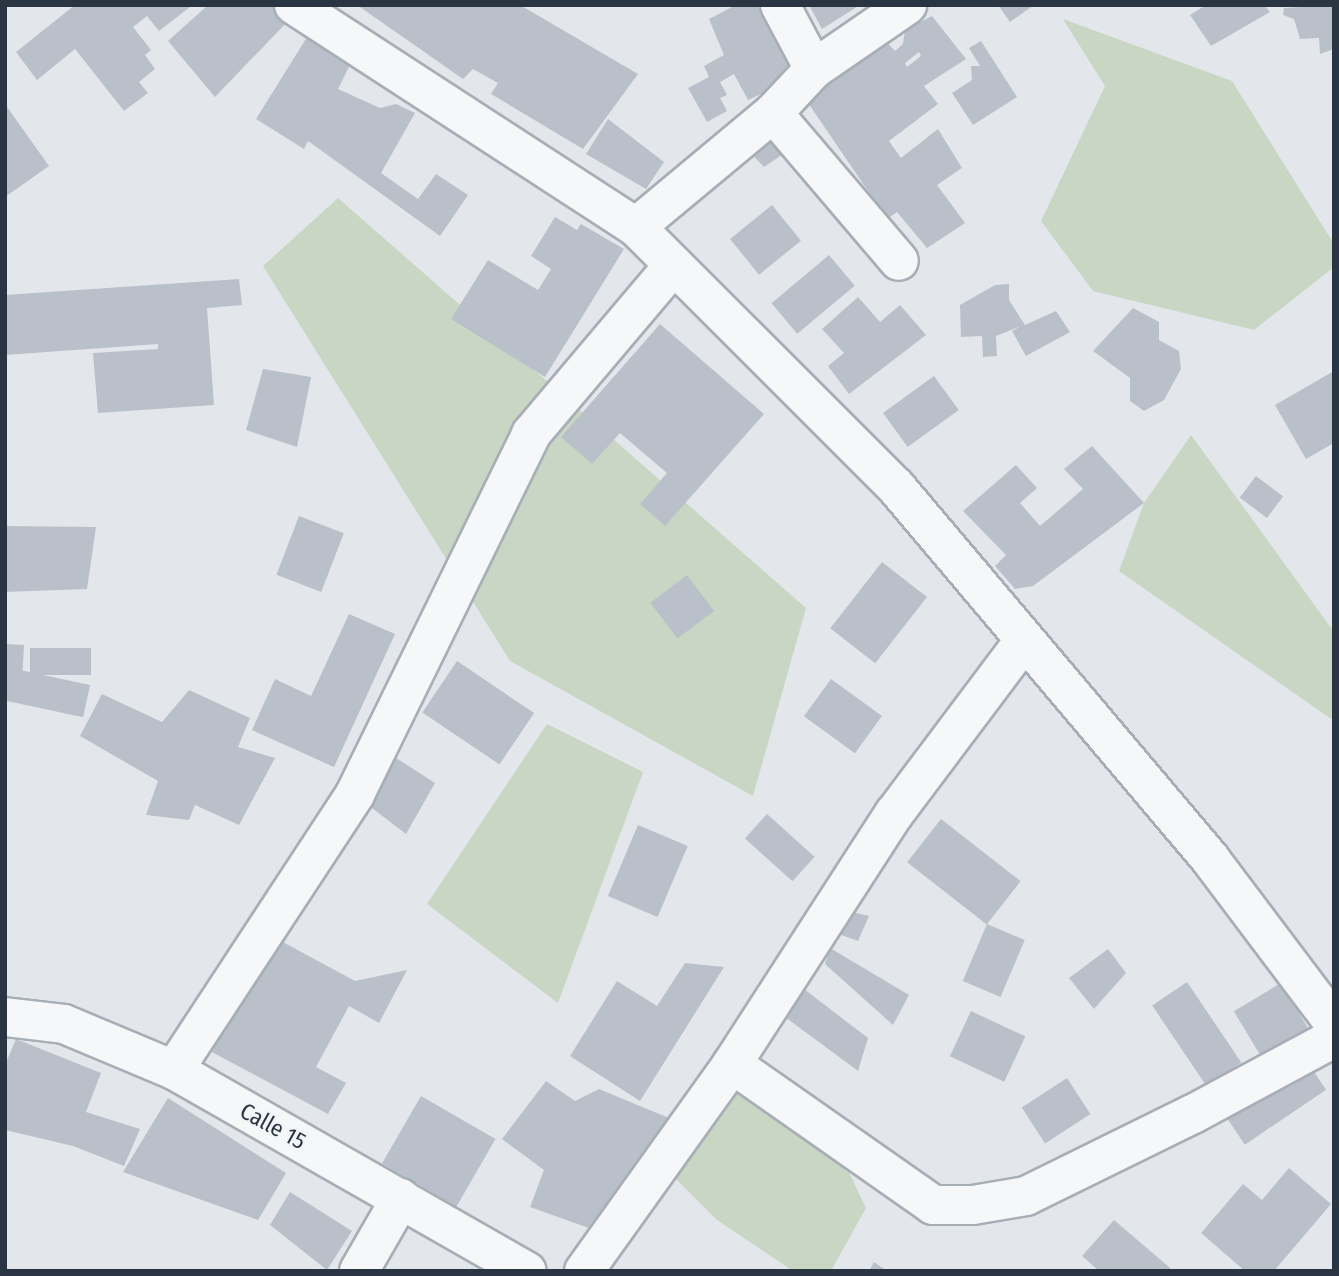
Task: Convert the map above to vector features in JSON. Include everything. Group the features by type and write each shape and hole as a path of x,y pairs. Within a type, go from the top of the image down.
{"street":[{"path":"294,5 636,228 674,265 897,487 1023,642 1211,860 1334,1023"},
{"path":"780,5 814,69"},
{"path":"636,228 773,113 814,69 907,5"},
{"path":"773,113 899,261"},
{"path":"174,1070 355,794 531,434 674,265"},
{"path":"584,1271 732,1064 894,814 1023,642"},
{"name":"Calle 15","path":"5,1017 64,1024 174,1070 527,1271"},
{"path":"732,1064 933,1205 973,1205 1026,1196 1194,1115 1334,1038"},
{"path":"359,1271 401,1198"}],"green space":[{"path":"1063,19 1232,81 1334,244 1334,267 1254,330 1093,291 1041,221 1105,86"},
{"path":"338,198 806,608 753,796 510,661 263,266"},
{"path":"1191,435 1334,632 1334,721 1119,571 1144,503"},
{"path":"547,724 643,772 558,1003 427,904"},
{"path":"746,1080 836,1145 866,1208 831,1271 793,1271 717,1220 673,1176"}],"building":[{"path":"75,5 190,7 159,31 147,16 133,27 151,50 145,55 155,69 139,82 148,93 124,111 75,49 37,80 16,52"},
{"path":"208,5 273,5 290,19 215,97 168,41"},
{"path":"357,5 520,5 638,74 583,149 491,94 498,83 473,69 463,79"},
{"path":"736,5 764,5 799,76 748,100 734,74 720,82 727,95 720,98 727,111 707,122 688,88 709,77 704,66 724,55 709,19"},
{"path":"809,5 860,5 822,29"},
{"path":"998,5 1034,5 1010,22"},
{"path":"1206,5 1264,5 1270,12 1211,46 1190,15"},
{"path":"1334,5 1334,49 1320,54 1319,38 1300,39 1294,19 1283,15 1284,8"},
{"path":"932,16 966,59 924,86 938,104 889,141 901,158 938,129 962,168 937,185 965,223 927,248 897,212 887,219 802,94 883,38 895,51 903,44 905,30","holes":["919,52 921,56 907,67 905,63"]},
{"path":"312,29 355,55 338,89 380,108 396,104 415,113 381,173 418,199 436,174 468,195 440,236 308,141 304,149 256,119"},
{"path":"981,41 1017,97 973,125 952,93 972,80 971,66 980,66 969,48"},
{"path":"5,104 49,166 5,197"},
{"path":"608,119 664,162 646,189 586,154"},
{"path":"773,124 795,146 764,167 745,147"},
{"path":"772,205 801,241 759,275 730,239"},
{"path":"555,217 577,230 581,224 624,249 545,377 451,319 488,260 538,290 551,269 531,256"},
{"path":"829,255 855,286 797,334 772,303"},
{"path":"239,279 242,305 207,308 214,405 98,413 93,353 158,349 158,344 5,355 5,295"},
{"path":"1009,284 1009,300 1025,325 1056,311 1070,332 1026,356 1012,331 1021,326 996,336 997,356 983,357 982,336 961,337 960,305 995,285"},
{"path":"858,297 880,322 900,305 926,335 849,394 828,366 844,353 822,329"},
{"path":"1133,308 1159,322 1159,340 1179,351 1181,369 1164,400 1144,411 1130,401 1130,378 1093,351"},
{"path":"660,324 764,414 665,526 640,504 667,473 620,433 592,464 561,437"},
{"path":"263,369 311,377 297,447 246,430"},
{"path":"1334,371 1334,443 1306,459 1275,405"},
{"path":"934,376 959,410 908,447 883,413"},
{"path":"1092,446 1144,503 1033,586 1015,589 995,566 1006,555 963,511 1016,465 1037,488 1020,503 1040,526 1083,489 1064,469"},
{"path":"1256,476 1283,496 1267,518 1240,498"},
{"path":"299,516 344,533 321,592 276,575"},
{"path":"5,526 96,527 87,589 5,592"},
{"path":"882,562 927,597 875,663 830,628"},
{"path":"687,575 714,611 677,639 650,603"},
{"path":"349,614 395,634 334,767 252,730 275,679 311,696"},
{"path":"6,644 24,645 22,680 5,679"},
{"path":"30,648 91,648 91,675 30,675"},
{"path":"457,661 534,713 499,764 422,712"},
{"path":"7,667 90,685 83,717 5,701"},
{"path":"831,679 882,716 855,753 804,716"},
{"path":"189,690 250,718 238,747 275,758 239,825 195,805 189,820 146,815 158,781 80,736 102,694 162,722"},
{"path":"379,747 435,783 406,834 355,795"},
{"path":"767,814 815,857 792,881 745,839"},
{"path":"941,819 1021,881 987,925 907,862"},
{"path":"638,825 688,846 658,917 608,896"},
{"path":"848,911 869,916 858,941 836,933"},
{"path":"987,924 1025,940 1001,997 963,981"},
{"path":"270,935 355,981 407,970 379,1023 349,1006 316,1067 346,1083 328,1114 208,1050"},
{"path":"830,948 909,995 893,1025 825,964"},
{"path":"1108,949 1126,973 1094,1009 1069,978"},
{"path":"685,963 724,967 640,1101 570,1056 617,981 657,1006"},
{"path":"1187,982 1241,1062 1206,1086 1152,1005"},
{"path":"1281,983 1313,1037 1266,1065 1234,1011"},
{"path":"800,986 868,1038 858,1071 781,1014"},
{"path":"971,1011 1025,1036 1004,1082 950,1056"},
{"path":"16,1039 101,1073 86,1112 140,1129 124,1166 73,1146 5,1130 5,1065"},
{"path":"1306,1060 1326,1090 1245,1145 1225,1115"},
{"path":"1067,1078 1090,1114 1045,1143 1022,1107"},
{"path":"546,1081 575,1101 599,1089 681,1123 600,1232 530,1207 544,1170 502,1139"},
{"path":"421,1096 495,1139 456,1207 382,1164"},
{"path":"168,1098 286,1173 258,1220 123,1172"},
{"path":"1289,1168 1331,1204 1274,1271 1245,1271 1201,1233 1243,1184 1262,1200"},
{"path":"290,1192 352,1231 327,1270 270,1225"},
{"path":"1114,1220 1173,1271 1099,1271 1082,1256"},
{"path":"874,1262 887,1271 869,1271"}]}
